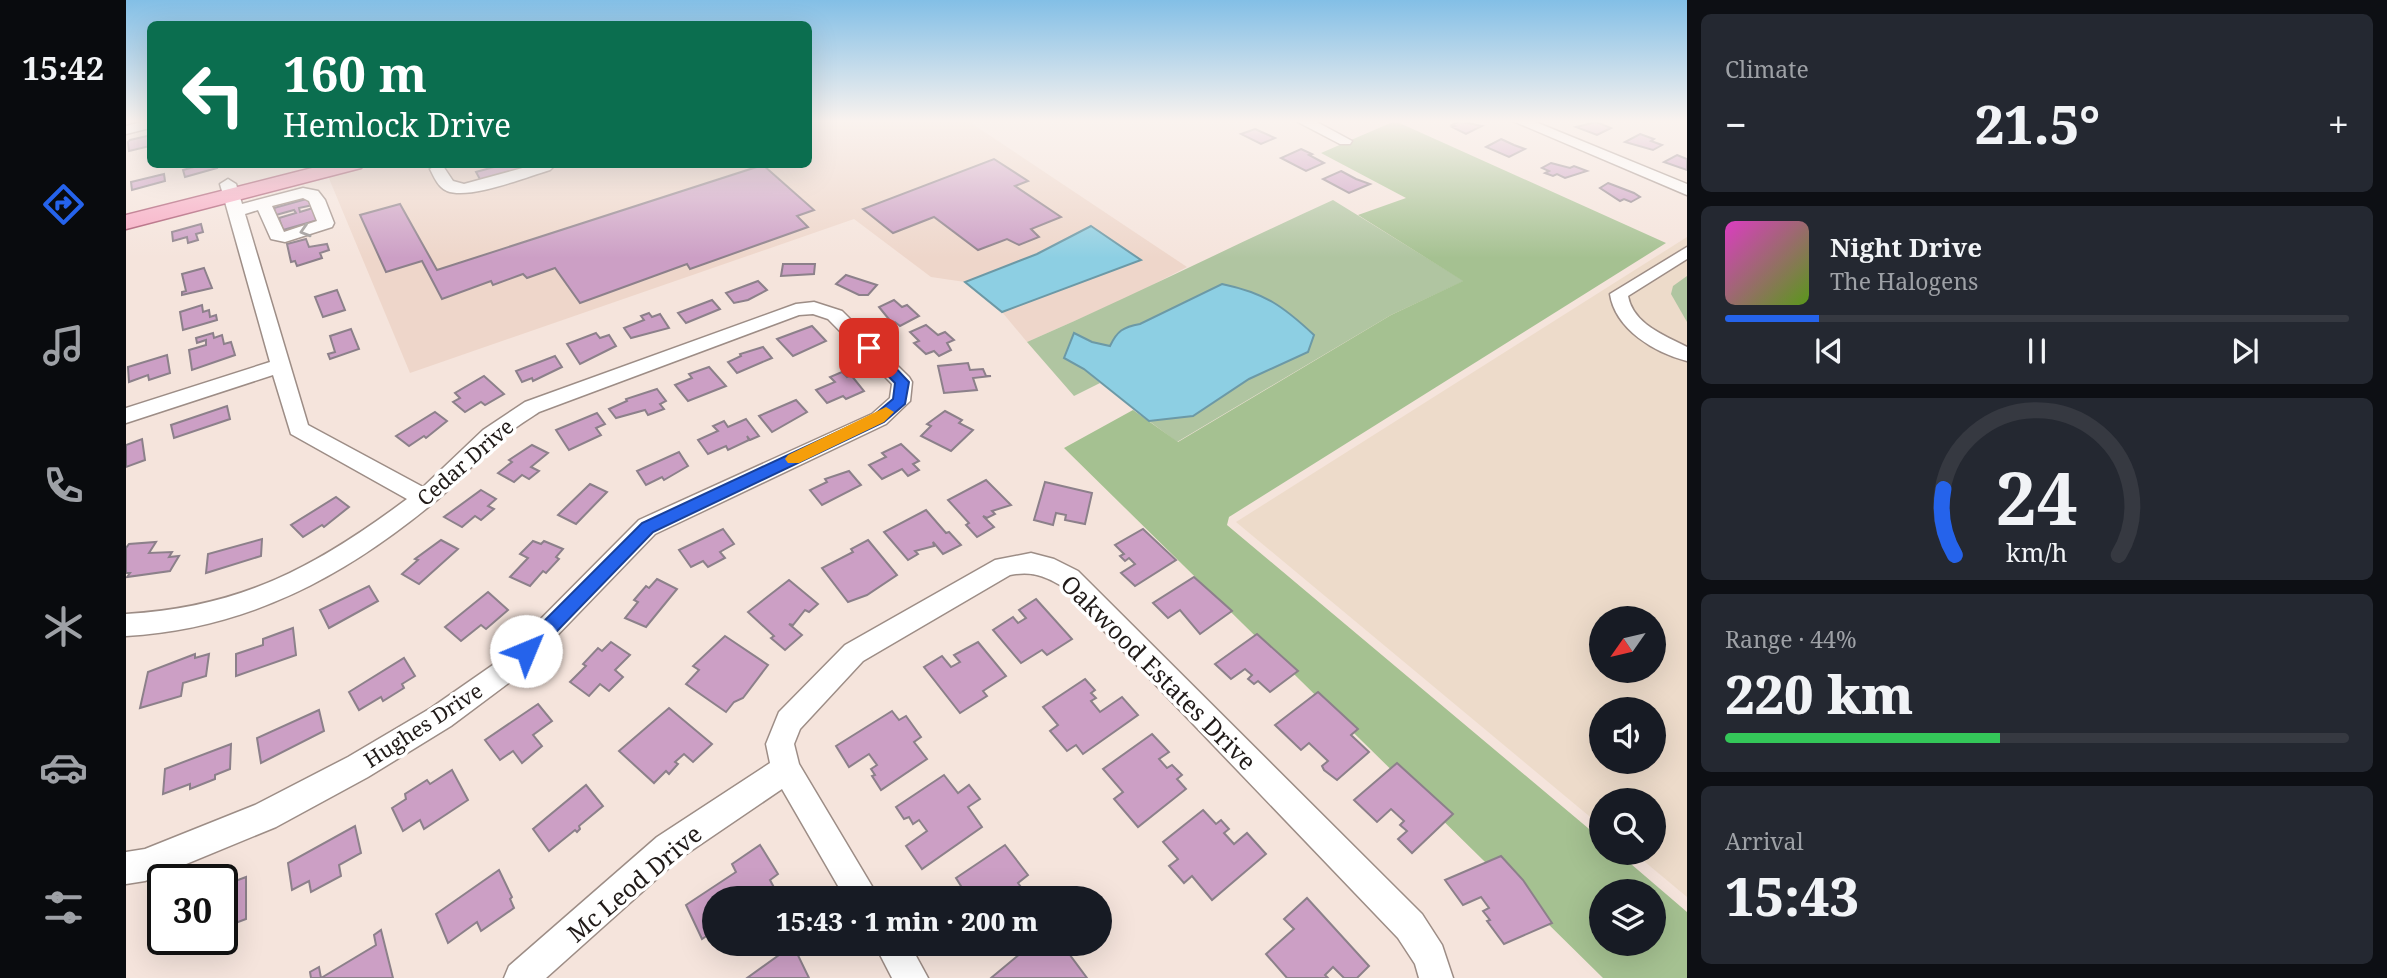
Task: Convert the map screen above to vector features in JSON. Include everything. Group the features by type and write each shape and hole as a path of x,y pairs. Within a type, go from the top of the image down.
{"main road":[{"path":"129,212 232,197 305,173 334,168"}],"street":[{"path":"1630,167 1687,190"},
{"path":"438,169 444,183 455,189 464,189 541,168"},
{"path":"263,204 277,235 285,237 326,223 305,173 263,204 232,197 299,429 424,498"},
{"path":"1687,252 1619,294 1619,305 1627,318 1645,332 1687,355"},
{"name":"Hughes Drive","path":"126,868 145,865 265,816 441,717 509,668 648,527 879,419 900,401 902,382 835,315 814,308"},
{"name":"Cedar Drive","path":"126,625 158,625 247,605 339,560 424,498 501,427 532,407 796,310 814,308"},
{"path":"126,416 281,365"},
{"name":"Oakwood Estates Drive","path":"856,886 786,769 780,744 789,721 854,653 1004,567 1026,561 1049,566 1069,578 1410,926 1430,957 1436,978"},
{"name":"Mc Leod Drive","path":"521,978 668,848 786,769"},
{"path":"898,956 911,978"}],"shaded area":[{"path":"1036,167 1187,267 1133,295 1027,342 1002,312 1140,259 1091,226 1037,254 965,282 931,277 854,219 410,373 328,176 357,168"},
{"path":"1687,237 1687,897 1649,865 1666,865 1666,788 1589,788 1589,816 1236,522"}],"green space":[{"path":"1347,167 1496,167 1666,243 1229,517 1227,525 1589,829 1589,865 1632,865 1648,879 1589,879 1589,956 1666,956 1666,894 1687,912 1687,978 1603,978 1064,448 1133,410 1178,442 1391,315 1463,281 1358,215 1406,198"},
{"path":"1333,200 1464,281 1391,315 1177,442 1149,421 1193,416 1249,379 1308,352 1222,284 1140,324 1125,328 1118,333 1110,346 1092,342 1074,333 1064,358 1084,369 1100,383 1074,396 1027,342 1104,307"},
{"path":"1687,276 1687,322 1671,294 1673,286"}],"water":[{"path":"1091,226 1141,260 1002,312 965,282 1037,254"},
{"path":"1222,284 1262,296 1293,316 1314,335 1308,352 1249,379 1193,416 1149,421 1084,369 1064,358 1074,333 1092,342 1110,346 1118,333 1125,328 1140,324"}],"building":[{"path":"974,167 1006,167 1028,181 1015,186 1061,217 1031,229 1039,237 1019,245 1007,239 978,250 934,217 893,233 863,209"},
{"path":"1298,167 1316,167 1306,171"},
{"path":"1576,167 1587,171 1565,178 1545,173 1549,171 1542,168"},
{"path":"190,168 217,168 185,177 183,170"},
{"path":"490,168 523,170 482,183 476,172"},
{"path":"754,168 766,168 814,210 797,216 808,227 690,269 687,264 580,303 555,268 527,278 523,274 493,285 491,281 442,299 422,261 386,272 360,215 400,204 437,270"},
{"path":"1341,171 1370,184 1349,193 1323,179"},
{"path":"164,174 165,181 132,190 131,182"},
{"path":"1608,183 1640,197 1631,202 1624,199 1620,201 1600,188"},
{"path":"310,198 313,205 299,208 300,212 313,208 318,220 283,230 279,218 296,213 294,210 276,215 274,208"},
{"path":"201,224 203,232 196,234 198,240 188,243 187,237 173,241 172,232"},
{"path":"306,239 309,247 327,244 329,250 320,253 322,258 297,266 295,261 291,262 287,244"},
{"path":"783,264 815,264 814,274 781,276"},
{"path":"204,268 212,288 182,295 182,292 186,291 182,274"},
{"path":"846,275 877,285 868,295 859,295 836,284"},
{"path":"758,281 767,290 748,300 734,303 726,293"},
{"path":"337,290 345,310 323,317 315,297"},
{"path":"712,300 720,309 686,323 678,313"},
{"path":"894,300 902,307 907,305 919,316 900,326 892,323 879,307"},
{"path":"202,305 203,312 209,310 210,317 216,315 217,320 183,330 180,312"},
{"path":"649,313 652,317 660,314 669,328 631,338 624,328 644,320 641,316"},
{"path":"926,325 938,335 945,332 954,340 947,343 951,350 939,356 934,351 926,354 914,343 919,341 910,332"},
{"path":"812,326 826,341 793,356 777,339"},
{"path":"351,329 359,349 330,359 328,354 335,352 330,336"},
{"path":"213,333 214,338 222,335 224,344 231,342 235,355 192,370 189,350 206,345 206,340 197,343 196,338"},
{"path":"596,333 600,338 609,335 616,346 580,364 567,344"},
{"path":"763,347 772,358 737,373 728,362 741,356 740,354"},
{"path":"167,355 170,373 149,380 148,375 129,382 128,367"},
{"path":"555,356 562,367 533,381 532,378 522,382 516,371"},
{"path":"968,363 970,370 983,369 986,376 991,376 973,378 977,390 944,393 938,366"},
{"path":"709,367 726,386 688,401 675,385 692,378 689,374"},
{"path":"842,372 847,377 851,375 864,391 827,403 816,390 835,382 830,377"},
{"path":"484,376 504,394 485,405 481,402 465,412 453,402 460,398 455,393"},
{"path":"657,389 666,401 660,404 664,409 648,415 645,410 616,418 609,409 627,401 626,399"},
{"path":"796,400 807,412 772,432 759,416"},
{"path":"227,406 230,419 174,438 171,425"},
{"path":"945,411 973,430 951,451 921,436 931,426 927,424"},
{"path":"435,412 447,421 426,438 424,436 409,446 396,436"},
{"path":"597,413 605,424 596,428 601,435 569,450 556,430"},
{"path":"746,419 759,436 750,440 747,436 749,440 728,450 726,446 708,454 698,440 718,431 713,426 724,421 728,427"},
{"path":"142,439 145,460 126,467 126,445"},
{"path":"901,444 919,461 913,464 919,470 908,476 902,469 882,479 869,465 886,457 882,453"},
{"path":"532,445 548,453 531,467 539,471 529,479 522,475 514,482 498,473 512,462 509,460"},
{"path":"679,452 688,466 664,480 662,477 646,485 637,471"},
{"path":"849,471 861,485 822,505 810,490 827,482 825,479"},
{"path":"986,480 1011,505 992,511 995,514 987,518 983,516 994,527 977,537 966,525 969,523 948,500"},
{"path":"1045,482 1092,493 1085,524 1065,520 1066,515 1056,513 1053,525 1034,520"},
{"path":"590,484 607,492 576,524 558,515"},
{"path":"481,490 496,499 488,506 494,509 481,520 475,516 462,527 444,517"},
{"path":"336,497 349,507 324,527 322,525 303,537 291,525"},
{"path":"926,510 946,533 949,532 961,545 943,554 933,542 934,546 915,551 918,554 908,560 884,532"},
{"path":"723,529 734,544 720,552 725,558 708,567 703,561 691,567 679,550"},
{"path":"1143,529 1176,560 1135,586 1121,573 1135,564 1129,558 1125,561 1120,556 1124,554 1115,545"},
{"path":"262,539 261,556 206,573 208,554"},
{"path":"441,540 458,549 419,584 402,574 418,560 415,559"},
{"path":"868,540 897,575 867,595 848,602 822,568 853,552 851,549"},
{"path":"533,541 541,544 544,541 563,549 556,557 559,559 546,573 543,571 530,586 510,577 528,558 520,554"},
{"path":"156,542 149,553 172,552 169,557 179,556 170,571 127,577 130,573 126,573 126,548 129,544"},
{"path":"1194,577 1232,611 1200,634 1180,610 1168,618 1153,603"},
{"path":"657,579 677,589 646,627 625,618 638,602 634,600 646,586 649,588"},
{"path":"789,580 818,604 809,612 805,610 793,625 789,624 802,635 785,650 748,612"},
{"path":"369,586 378,601 329,628 320,610"},
{"path":"488,592 508,610 486,629 481,625 461,641 445,627"},
{"path":"1036,599 1072,639 1047,655 1042,650 1021,663 993,630 1013,617 1018,623 1026,618 1019,610"},
{"path":"293,628 296,655 236,676 236,654 263,645 263,639"},
{"path":"1257,634 1298,671 1270,692 1258,681 1254,684 1248,679 1252,675 1245,669 1231,679 1215,664"},
{"path":"725,636 768,665 743,698 734,702 726,712 686,684 699,670 693,666"},
{"path":"611,642 630,655 615,670 623,677 609,691 600,684 589,696 570,682 586,666 583,664 598,648 602,651"},
{"path":"978,642 1006,676 983,691 987,696 960,713 924,667 942,656 951,667 960,662 954,655"},
{"path":"195,654 195,658 209,654 206,676 183,683 181,696 140,708 148,672"},
{"path":"404,658 415,676 402,684 404,688 383,701 381,697 359,710 349,692"},
{"path":"1085,679 1095,690 1091,693 1096,698 1091,701 1100,712 1122,697 1138,715 1083,754 1076,745 1067,751 1050,731 1058,725 1043,707"},
{"path":"1318,692 1358,729 1351,735 1369,752 1337,780 1324,770 1322,766 1328,761 1309,743 1301,750 1275,725"},
{"path":"538,704 552,721 533,735 542,746 522,763 513,751 500,760 485,740"},
{"path":"669,708 712,744 693,762 684,754 675,762 678,764 669,774 666,771 654,783 619,751"},
{"path":"319,710 324,731 261,763 257,738"},
{"path":"892,711 899,720 906,716 921,737 914,742 927,759 881,790 872,776 875,775 871,769 877,765 869,754 849,767 836,746"},
{"path":"1152,734 1169,752 1159,759 1167,768 1172,765 1182,775 1177,779 1186,789 1138,827 1114,799 1123,792 1103,769"},
{"path":"231,744 230,769 215,775 215,779 190,789 190,784 163,794 165,769"},
{"path":"1397,763 1453,814 1412,853 1398,839 1407,831 1400,825 1404,821 1391,809 1377,822 1354,800"},
{"path":"452,770 468,800 424,829 420,820 403,831 392,808 406,799 405,794 427,780 430,784"},
{"path":"944,775 958,793 969,785 980,799 968,807 982,827 922,869 906,846 927,831 919,820 913,824 909,817 904,819 896,807"},
{"path":"586,785 603,806 579,826 577,832 575,830 549,851 533,829"},
{"path":"1203,810 1216,824 1221,820 1229,829 1224,833 1234,844 1247,833 1266,854 1212,900 1192,876 1184,883 1169,866 1178,859 1163,842"},
{"path":"355,826 361,853 339,865 341,876 311,892 309,881 292,890 288,863"},
{"path":"760,845 778,874 770,880 773,886 715,886 736,872 732,864"},
{"path":"1005,845 1028,875 1018,883 1020,886 961,886 956,878"},
{"path":"1501,856 1523,880 1552,923 1504,944 1487,921 1490,920 1483,911 1489,908 1481,897 1463,905 1445,880"},
{"path":"499,870 512,897 510,899 514,908 481,931 477,922 448,943 436,914"},
{"path":"246,877 246,919 238,922 238,880"},
{"path":"702,894 702,939 686,905"},
{"path":"1307,898 1369,966 1357,978 1344,978 1333,967 1325,975 1328,978 1287,978 1266,954 1294,929 1284,919"},
{"path":"381,930 393,978 321,978 376,945 374,935"},
{"path":"778,956 798,956 809,978 747,978"},
{"path":"1017,956 1071,956 1087,978 991,978"},
{"path":"319,967 321,978 311,978 310,972"}],"slow traffic":[{"path":"793,459 879,419 886,412"}],"route":[{"path":"526,651 648,527 879,419 900,401 902,382 869,348"}]}
